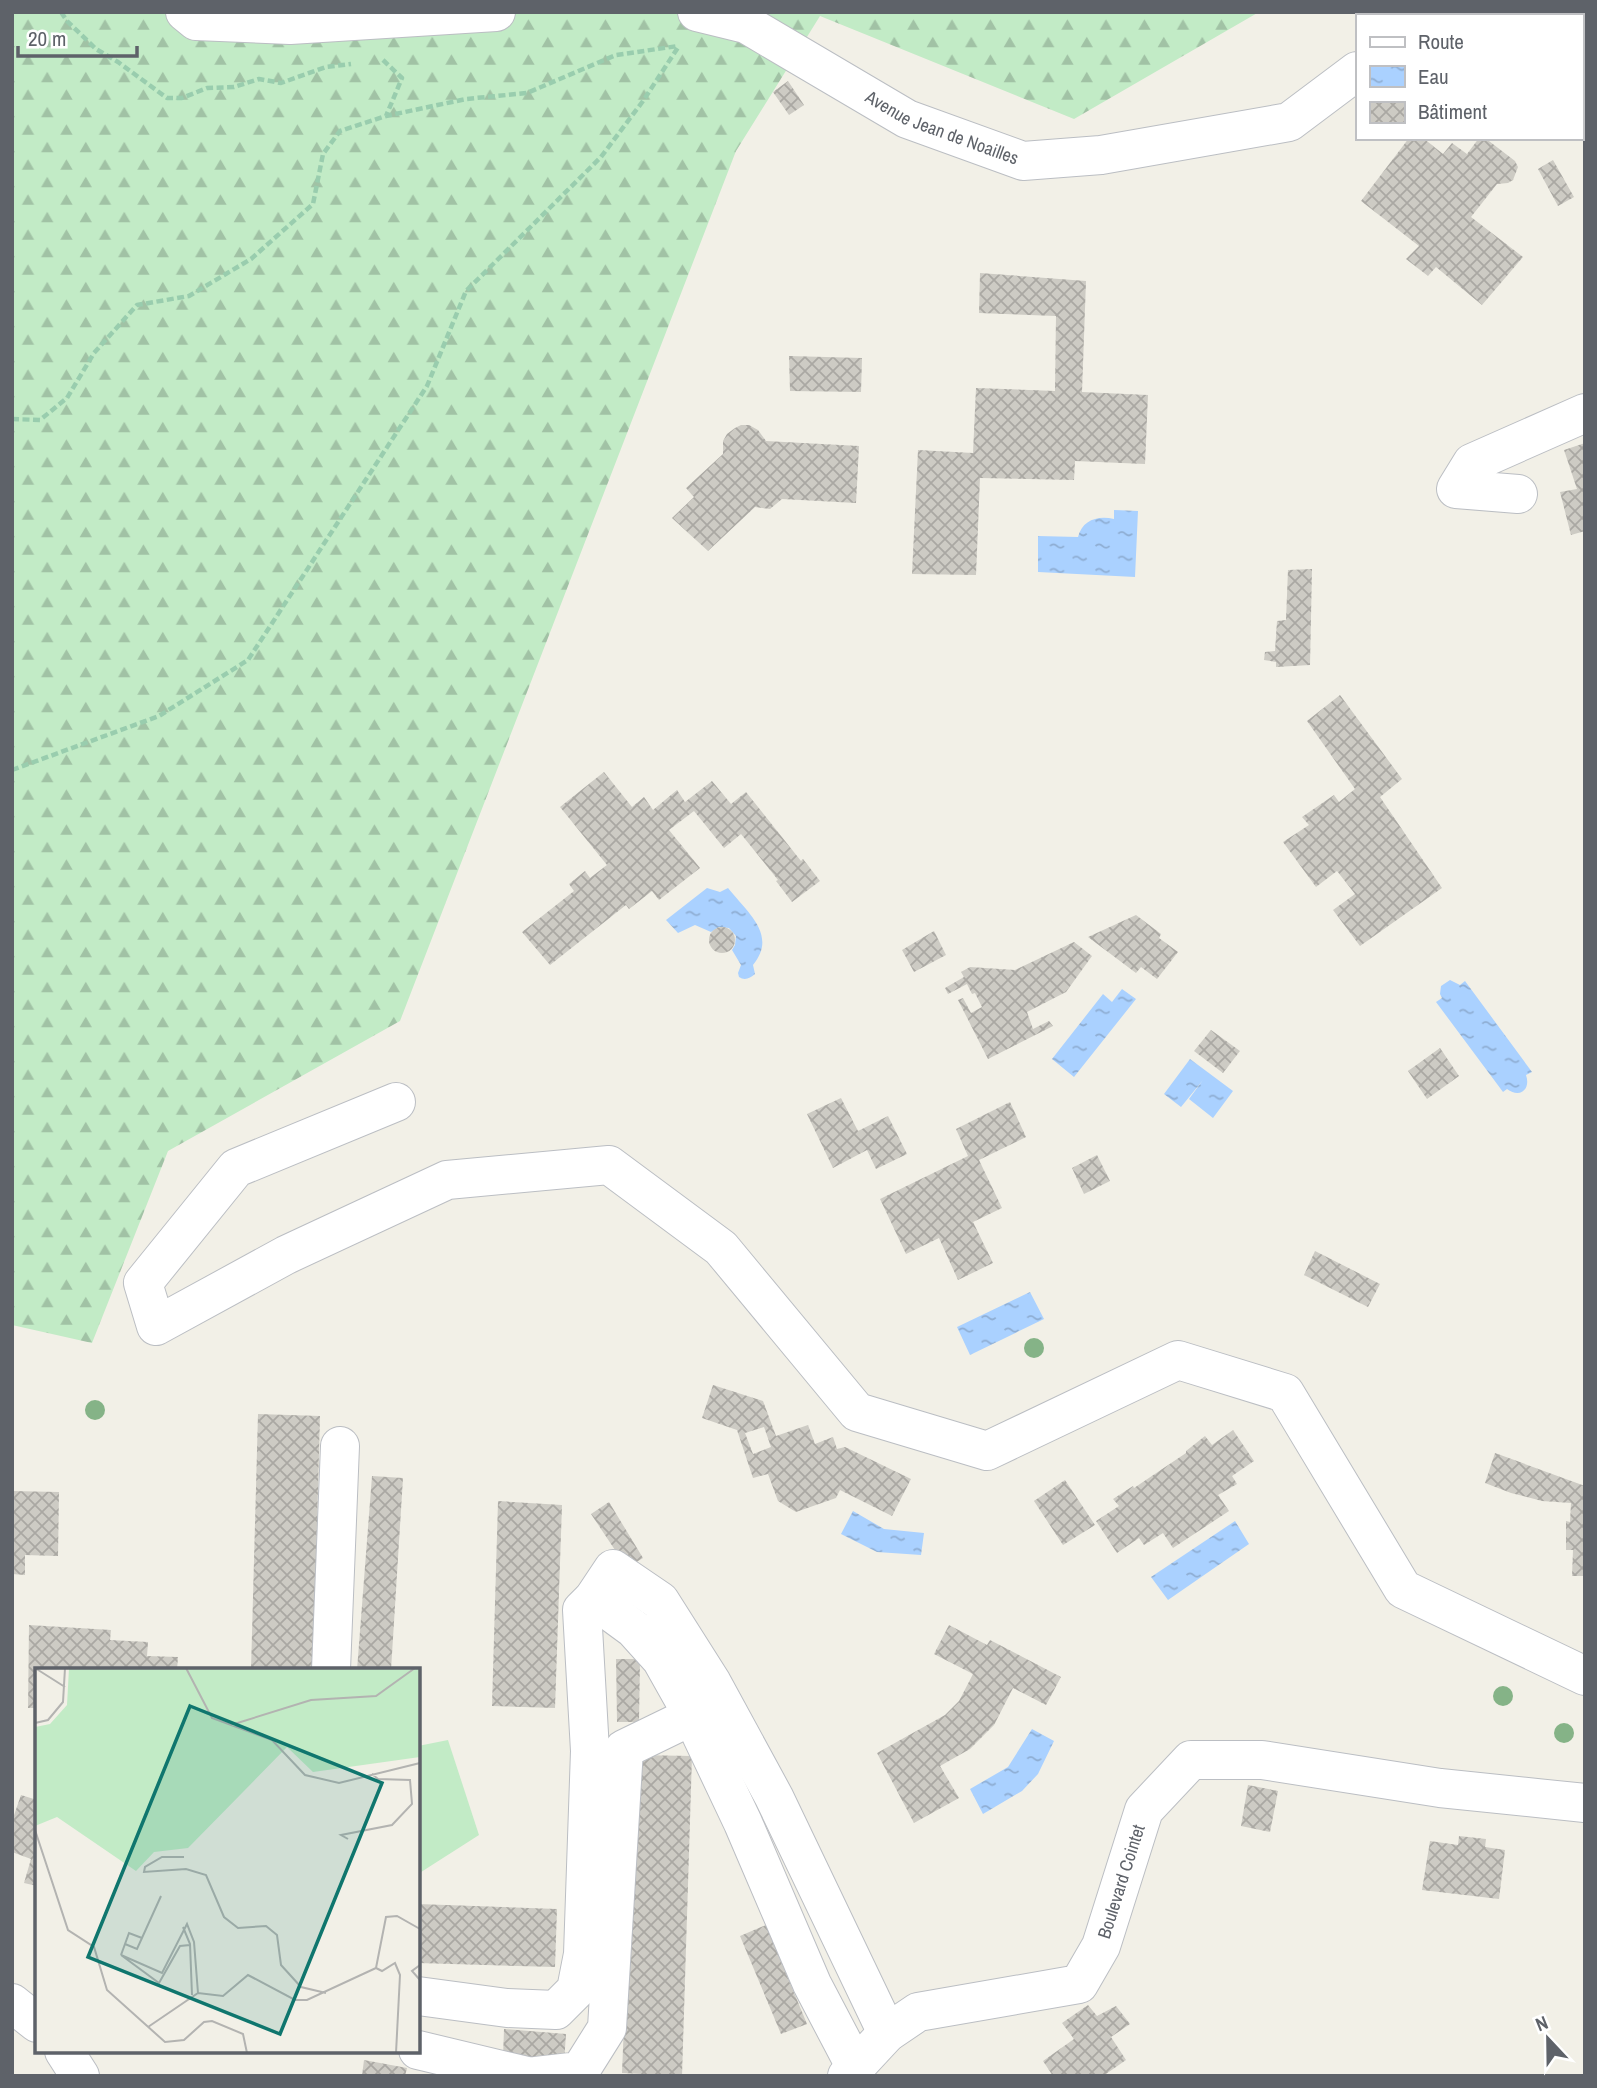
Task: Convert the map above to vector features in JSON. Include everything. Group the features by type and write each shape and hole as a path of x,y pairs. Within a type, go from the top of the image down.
{"street":[{"path":"185,12 196,21 290,25 358,17 496,12"},
{"name":"Avenue Jean de Noailles","path":"715,16 746,23 907,119 1023,161 1101,155 1289,122 1356,72"},
{"path":"1518,494 1457,489 1472,463 1585,413"},
{"path":"396,1102 236,1168 143,1283 156,1326 286,1255 446,1180 609,1165 721,1248 857,1412 986,1451 1178,1360 1284,1393 1403,1590 1585,1676"},
{"path":"331,1668 340,1446"},
{"path":"603,1584 635,1629 661,1659 692,1716 734,1761 887,2033"},
{"path":"603,1584 660,1601 712,1683 734,1761 812,1984 851,2071"},
{"path":"420,1996 507,2008 556,2010 576,1990 583,1954 590,1751 582,1610 603,1584"},
{"path":"536,2076 580,2071 607,2028 624,1749 692,1716"},
{"name":"Boulevard Cointet","path":"851,2071 887,2033 918,2012 1079,1984 1101,1946 1144,1810 1191,1760 1262,1760 1440,1788 1585,1803"},
{"path":"12,2003 35,2021"},
{"path":"420,2050 527,2076"},
{"path":"65,2053 80,2076"}],"path":[{"path":"61,12 96,49 167,98 182,98 207,88 234,87 259,79 281,83 326,66 361,64"},
{"path":"12,770 159,716 248,660 427,386 466,291 601,157 643,102 679,46 715,16"},
{"path":"12,419 40,420 67,398 94,353 137,305 189,296 251,259 313,204 323,154 340,131 386,116 466,99 527,93 616,55 679,46"},
{"path":"376,54 402,78 386,116"},
{"path":"373,63 385,62"}],"green space":[{"path":"12,12 1259,12 1074,119 820,16 736,151 400,1021 168,1151 92,1343 12,1325"},
{"path":"448,1740 479,1835 420,1873 420,1746"}],"water":[{"path":"1114,510 1138,511 1135,577 1038,572 1038,536 1078,537 1083,526 1092,520 1114,519"},
{"path":"707,888 720,892 728,888 757,924 762,944 760,954 753,965 755,974 749,978 739,977 741,965 732,950 736,936 729,928 719,927 711,932 695,925 678,933 666,920"},
{"path":"1450,980 1460,985 1465,981 1532,1072 1526,1075 1526,1088 1520,1093 1507,1089 1503,1092 1436,1002 1442,998 1441,986"},
{"path":"1122,989 1136,999 1074,1077 1052,1059 1103,994 1112,1002"},
{"path":"1190,1059 1233,1091 1213,1118 1189,1099 1203,1080 1181,1107 1164,1094"},
{"path":"1030,1292 1044,1319 970,1355 957,1327"},
{"path":"853,1511 884,1529 924,1533 921,1555 877,1552 841,1534"},
{"path":"1235,1521 1249,1544 1168,1600 1151,1577"},
{"path":"1032,1729 1054,1741 1038,1774 1022,1791 983,1814 970,1789 1008,1767"}],"building":[{"path":"788,81 804,105 789,115 773,92"},
{"path":"1407,140 1426,140 1443,154 1452,143 1467,154 1478,140 1488,140 1515,161 1518,167 1513,180 1497,184 1471,217 1523,257 1482,305 1436,267 1428,276 1406,259 1419,246 1361,201"},
{"path":"1553,160 1574,197 1558,206 1538,169"},
{"path":"980,273 1086,281 1082,392 1148,395 1145,464 1075,461 1074,480 980,478 976,575 912,574 918,450 973,453 976,388 1055,391 1056,316 979,313"},
{"path":"789,356 862,358 861,392 790,391"},
{"path":"741,425 749,425 758,430 766,441 859,446 856,503 782,499 770,509 755,507 708,551 672,518 694,497 686,488 723,454 723,441 727,434"},
{"path":"1585,443 1585,531 1571,535 1560,492 1577,489 1564,450"},
{"path":"1312,569 1310,665 1276,667 1276,662 1264,660 1265,652 1275,651 1277,621 1286,620 1288,570"},
{"path":"1340,695 1402,779 1380,797 1442,888 1360,946 1333,910 1355,894 1337,871 1316,887 1283,842 1309,825 1302,817 1334,795 1339,802 1355,789 1307,721"},
{"path":"604,772 632,807 644,797 653,810 677,790 685,802 712,781 731,804 746,792 820,881 792,902 741,834 724,848 694,811 669,830 700,868 659,900 652,891 629,909 626,905 550,965 522,932 574,891 569,884 585,871 590,878 607,865 560,807"},
{"path":"1136,915 1161,934 1159,938 1178,952 1157,979 1141,967 1136,973 1088,937"},
{"path":"722,927 731,931 735,940 731,949 722,953 713,949 709,940 713,931"},
{"path":"934,931 946,955 914,972 902,950"},
{"path":"1074,942 1092,956 1066,992 1027,1012 1033,1029 1049,1021 1053,1026 988,1059 958,1000 963,998 971,1013 982,1007 975,993 972,994 967,984 948,994 945,988 964,977 961,972 970,967 1015,970"},
{"path":"1211,1030 1240,1051 1223,1073 1194,1051"},
{"path":"1440,1048 1459,1076 1427,1099 1408,1071"},
{"path":"841,1098 858,1131 888,1116 907,1154 876,1169 867,1150 833,1168 807,1114"},
{"path":"1010,1102 1026,1137 979,1160 1002,1208 973,1222 993,1263 958,1280 939,1238 906,1254 880,1199 968,1156 956,1129"},
{"path":"1097,1155 1110,1181 1084,1194 1072,1168"},
{"path":"1315,1251 1380,1284 1368,1307 1304,1275"},
{"path":"713,1385 763,1401 776,1436 808,1425 815,1444 833,1437 837,1449 845,1447 911,1479 892,1516 840,1490 836,1498 796,1512 778,1501 768,1474 753,1478 737,1430 702,1418","holes":["764,1427 771,1447 753,1454 745,1433"]},
{"path":"258,1414 320,1416 313,1668 251,1668"},
{"path":"1233,1430 1254,1461 1232,1476 1237,1484 1218,1495 1229,1511 1173,1548 1163,1533 1144,1545 1139,1538 1117,1553 1096,1521 1119,1506 1113,1499 1186,1453 1205,1436 1212,1445"},
{"path":"1495,1453 1585,1486 1585,1576 1572,1576 1573,1550 1566,1550 1566,1521 1570,1522 1571,1503 1542,1501 1485,1483"},
{"path":"372,1476 403,1478 391,1668 357,1668"},
{"path":"1065,1480 1095,1525 1063,1545 1034,1501"},
{"path":"12,1491 59,1492 58,1556 25,1555 25,1575 12,1574"},
{"path":"498,1501 562,1505 555,1708 492,1706"},
{"path":"609,1502 643,1558 627,1568 591,1514"},
{"path":"29,1625 111,1630 110,1640 148,1642 147,1656 178,1657 177,1668 35,1668 35,1708 28,1708"},
{"path":"949,1625 987,1645 990,1640 1061,1677 1046,1705 1013,1688 994,1725 970,1749 940,1766 959,1798 914,1823 877,1753 945,1715 959,1701 973,1674 934,1654"},
{"path":"616,1659 640,1659 639,1722 617,1722"},
{"path":"635,1755 692,1756 682,2076 622,2073"},
{"path":"1248,1785 1278,1791 1270,1832 1241,1826"},
{"path":"21,1795 35,1799 35,1886 24,1883 31,1859 12,1852 12,1821"},
{"path":"1459,1836 1486,1839 1485,1847 1505,1850 1499,1899 1422,1890 1430,1841 1458,1845"},
{"path":"420,1904 557,1909 555,1967 420,1963"},
{"path":"766,1925 807,2024 781,2034 740,1936"},
{"path":"1088,2005 1097,2016 1116,2006 1130,2024 1111,2037 1126,2060 1103,2076 1053,2076 1043,2061 1074,2039 1062,2023"},
{"path":"504,2029 566,2034 564,2063 503,2058"},
{"path":"364,2060 407,2068 405,2076 362,2076"}]}
